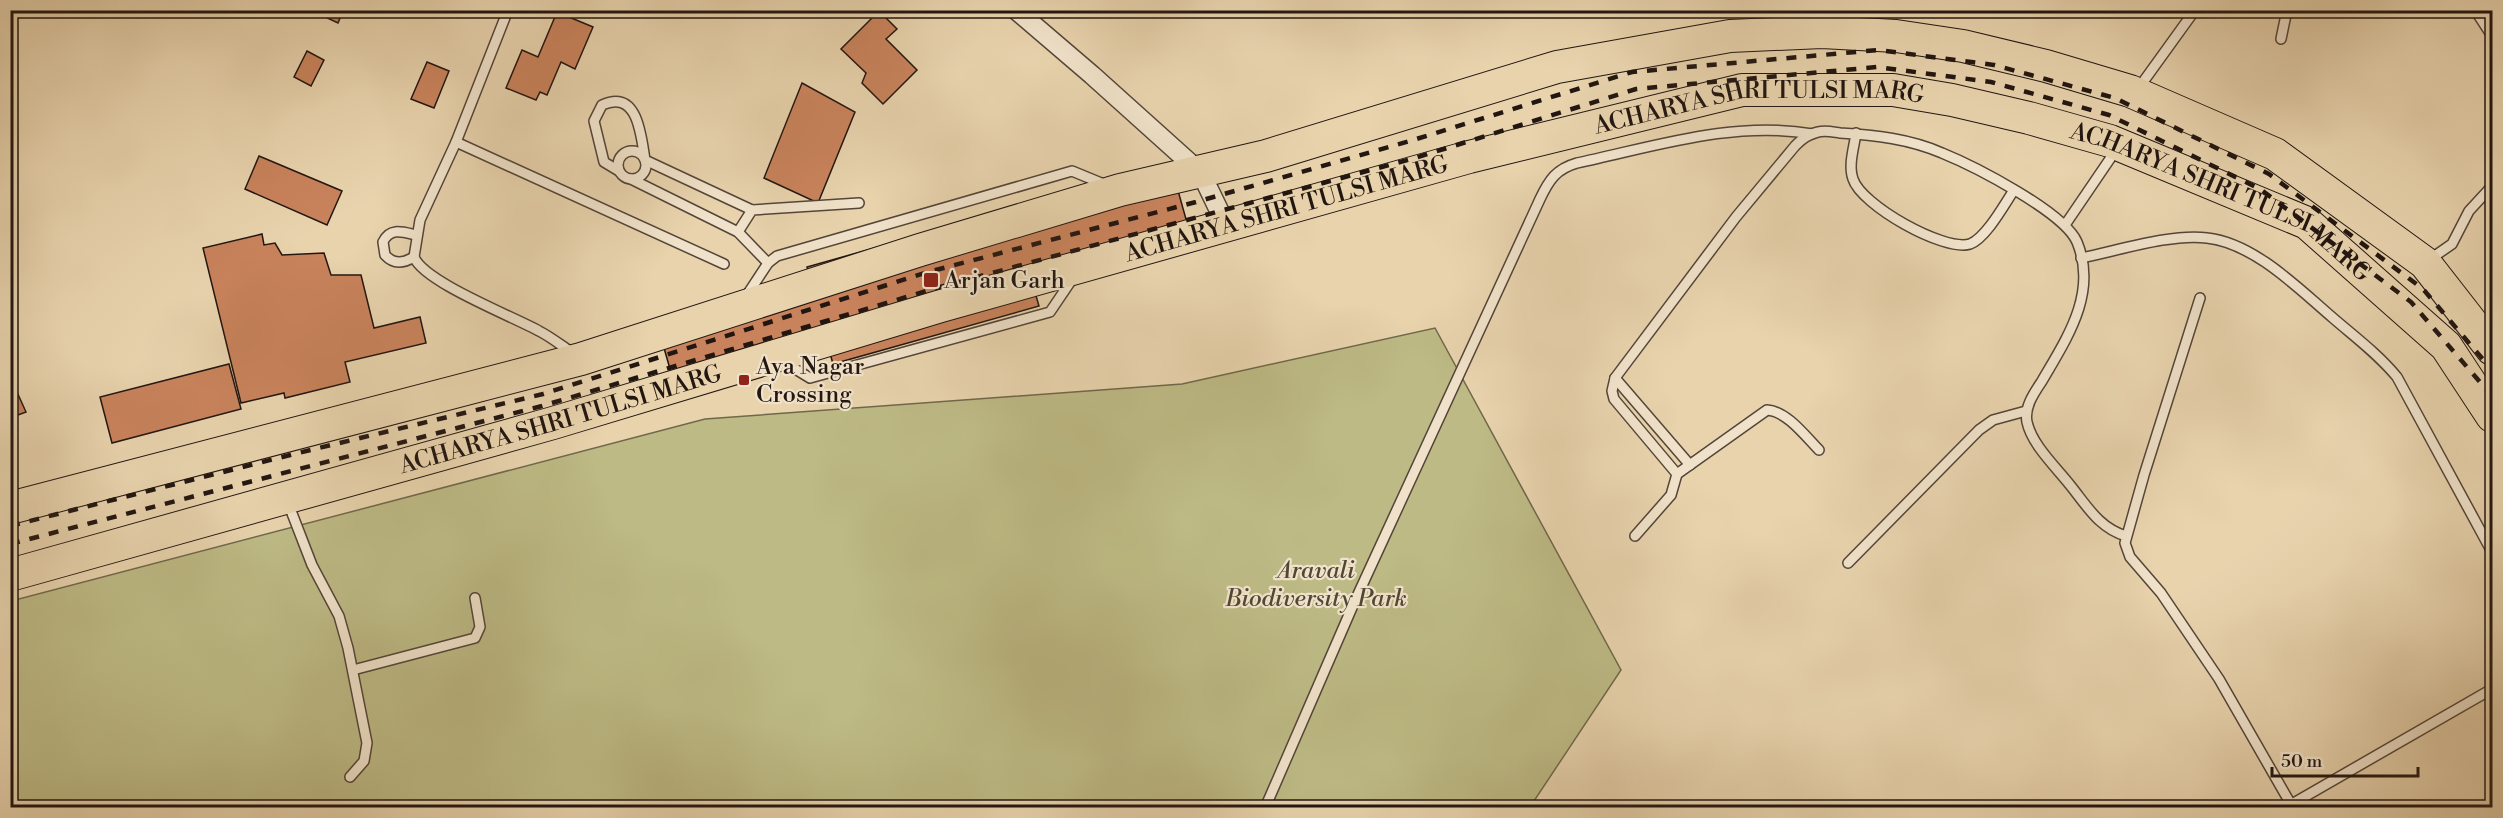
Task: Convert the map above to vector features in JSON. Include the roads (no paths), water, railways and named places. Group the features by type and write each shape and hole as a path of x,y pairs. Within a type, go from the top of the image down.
{"highway":[{"name":"ACHARYA SHRI TULSI MARG","path":"10,508 581,359 920,250 1120,190 1201,173 1277,153 1557,67 1730,36 1821,32 1896,36 1963,46 2035,64 2135,94 2275,154 2425,263 2493,349"},
{"name":"ACHARYA SHRI TULSI MARG","path":"10,575 553,423 1081,267 1469,158 1742,90 1893,90 1952,100 2029,118 2120,145 2307,224 2445,346 2493,416"}],"street":[{"path":"1016,10 1201,173 1227,227"}],"lane":[{"path":"508,10 456,142 420,220 414,257 425,271 447,285 541,332 581,359"},
{"path":"2135,94 2196,10"},
{"path":"2281,39 2287,10"},
{"path":"2475,10 2493,36"},
{"path":"631,179 640,177 644,173 645,160 639,123 631,109 621,102 612,100 602,105 594,121 604,162 631,179 738,232 768,263"},
{"path":"1265,807 1359,592 1540,199 1554,174 1577,163 1727,132 1788,129 1812,134"},
{"path":"1677,474 1614,399 1612,391 1615,378 1736,217 1795,146 1812,134 1821,131 1893,138 1942,153 2013,190 2046,209 2065,225 2076,240 2081,258 2083,287 2074,326 2031,398 2026,411 2028,427 2099,522 2113,532 2126,536"},
{"path":"1856,133 1851,168 1853,180 1859,190 1878,208 1941,240 1960,245 1976,241 1989,227 2013,190"},
{"path":"456,142 724,264"},
{"path":"2065,225 2120,145"},
{"path":"619,171 620,158 627,152 635,151 645,160 752,210 859,203"},
{"path":"739,307 768,263 777,255 1072,171 1120,190"},
{"path":"2425,263 2452,244 2469,211 2493,186"},
{"path":"738,232 752,210"},
{"path":"414,257 405,262 393,261 385,255 383,242 390,233 396,231 416,235"},
{"path":"2081,258 2160,242 2206,237 2233,244 2282,275 2375,353 2397,377 2493,552"},
{"path":"2200,298 2125,543 2130,557 2161,593 2190,633 2290,806 2493,688"},
{"path":"1615,378 1690,465"},
{"path":"1635,536 1671,495 1677,474 1767,410 1782,415 1819,450"},
{"path":"1848,563 1979,430 1993,420 2026,411"},
{"path":"285,497 312,565 339,616 353,670 366,750 362,765 350,777"},
{"path":"353,670 475,638 480,627 475,598"}],"railway":[{"path":"10,526 543,394 928,272 1196,202 1410,141 1632,72 1878,50 1994,65 2115,98 2269,174 2423,289 2492,370"},
{"path":"10,544 542,406 933,289 1415,158 1636,89 1877,67 1991,82 2109,115 2260,189 2411,302 2492,396"}],"place":[{"name":"Arjan Garh","path":"931,280"},
{"name":"Aya Nagar Crossing","path":"744,380"}],"park label":[{"name":"Aravali Biodiversity Park","path":"1316,584"}]}
